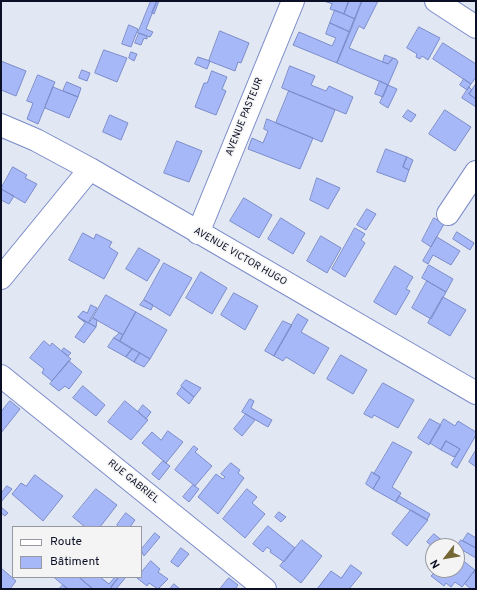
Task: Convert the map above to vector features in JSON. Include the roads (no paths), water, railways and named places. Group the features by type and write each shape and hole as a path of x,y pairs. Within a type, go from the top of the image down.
{"street":[{"name":"AVENUE PASTEUR","path":"198,233 293,1"},
{"path":"436,1 474,22"},
{"name":"AVENUE VICTOR HUGO","path":"1,125 36,140 90,169 476,393"},
{"path":"1,278 90,169"},
{"path":"448,214 476,172"},
{"name":"RUE GABRIEL","path":"1,376 265,589"}]}
